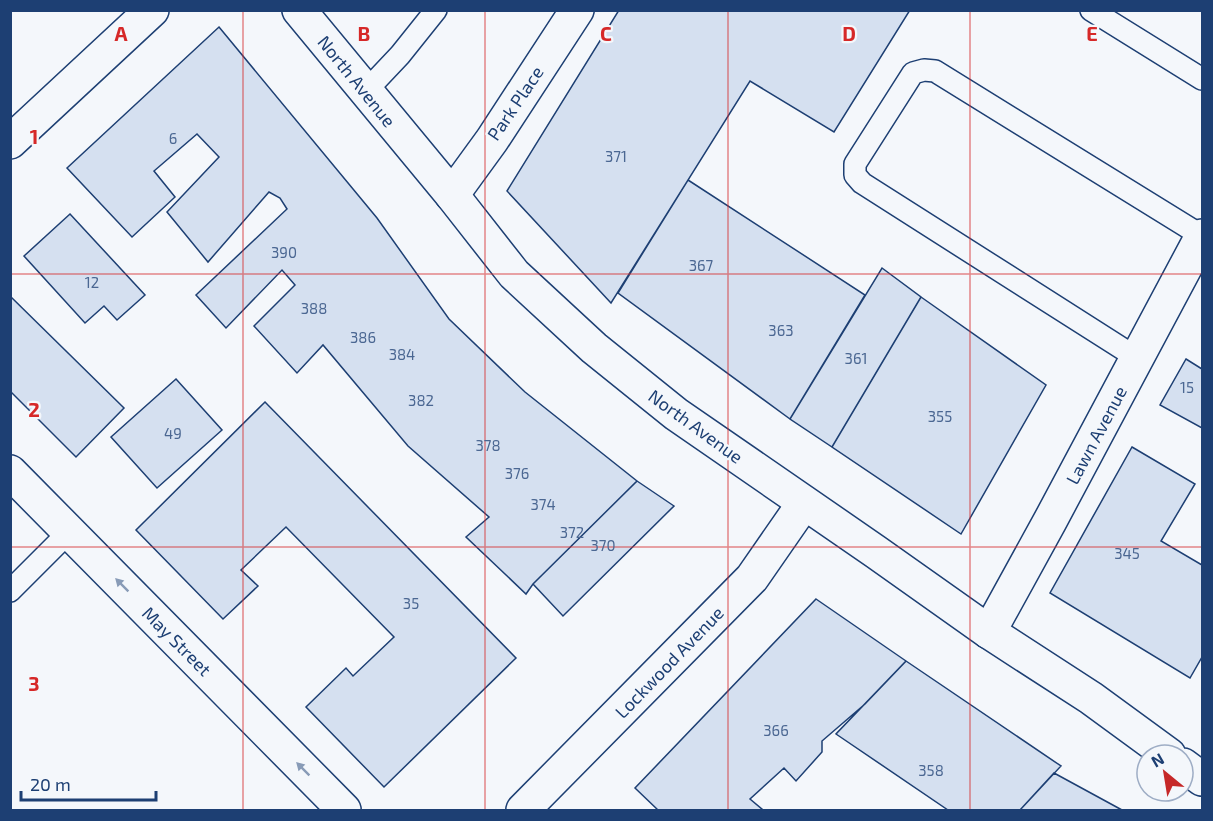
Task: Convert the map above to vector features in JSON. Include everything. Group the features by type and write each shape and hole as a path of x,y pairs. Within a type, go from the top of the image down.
{"street":[{"path":"10,142 152,10"},
{"name":"North Avenue","path":"299,10 452,195 514,274 594,348 676,414 989,632 1091,698 1153,743"},
{"name":"Park Place","path":"452,195 492,140 577,10"},
{"name":"Lawn Avenue","path":"989,632 1203,236"},
{"name":"May Street","path":"10,472 344,810"},
{"name":"Lockwood Avenue","path":"523,810 752,578 804,503"}],"lane":[{"path":"1091,10 1203,79"},
{"path":"366,91 400,55 428,14"},
{"path":"1137,358 862,183 855,175 855,164 913,73 935,70 1203,236"},
{"path":"10,591 69,532"}],"building":[{"path":"619,10 910,10 834,132 750,81 611,303 507,191"},
{"path":"219,27 377,218 449,319 525,392 637,481 533,584 526,594 466,537 489,517 408,446 323,345 297,373 254,326 295,285 282,270 226,328 196,295 287,209 280,198 269,192 208,262 167,212 219,157 197,134 154,171 175,197 132,237 67,168"},
{"path":"688,180 865,295 790,419 618,293"},
{"path":"70,214 145,295 117,320 104,306 85,323 24,256"},
{"path":"882,268 921,297 832,447 790,419"},
{"path":"10,296 124,408 76,457 10,391"},
{"path":"921,297 1046,385 961,534 832,447"},
{"path":"1186,359 1202,369 1202,428 1160,405"},
{"path":"176,379 222,430 157,488 111,437"},
{"path":"265,402 516,658 384,787 306,707 346,668 353,676 394,637 286,527 241,570 258,586 223,619 136,530"},
{"path":"1132,447 1195,484 1161,541 1202,565 1202,657 1190,678 1050,593"},
{"path":"637,481 674,506 563,616 533,584"},
{"path":"816,599 906,661 865,704 822,741 822,752 796,781 784,768 750,799 763,810 658,810 635,788"},
{"path":"906,661 1061,766 1020,810 948,810 836,734"},
{"path":"1054,773 1122,810 1020,810"}]}
